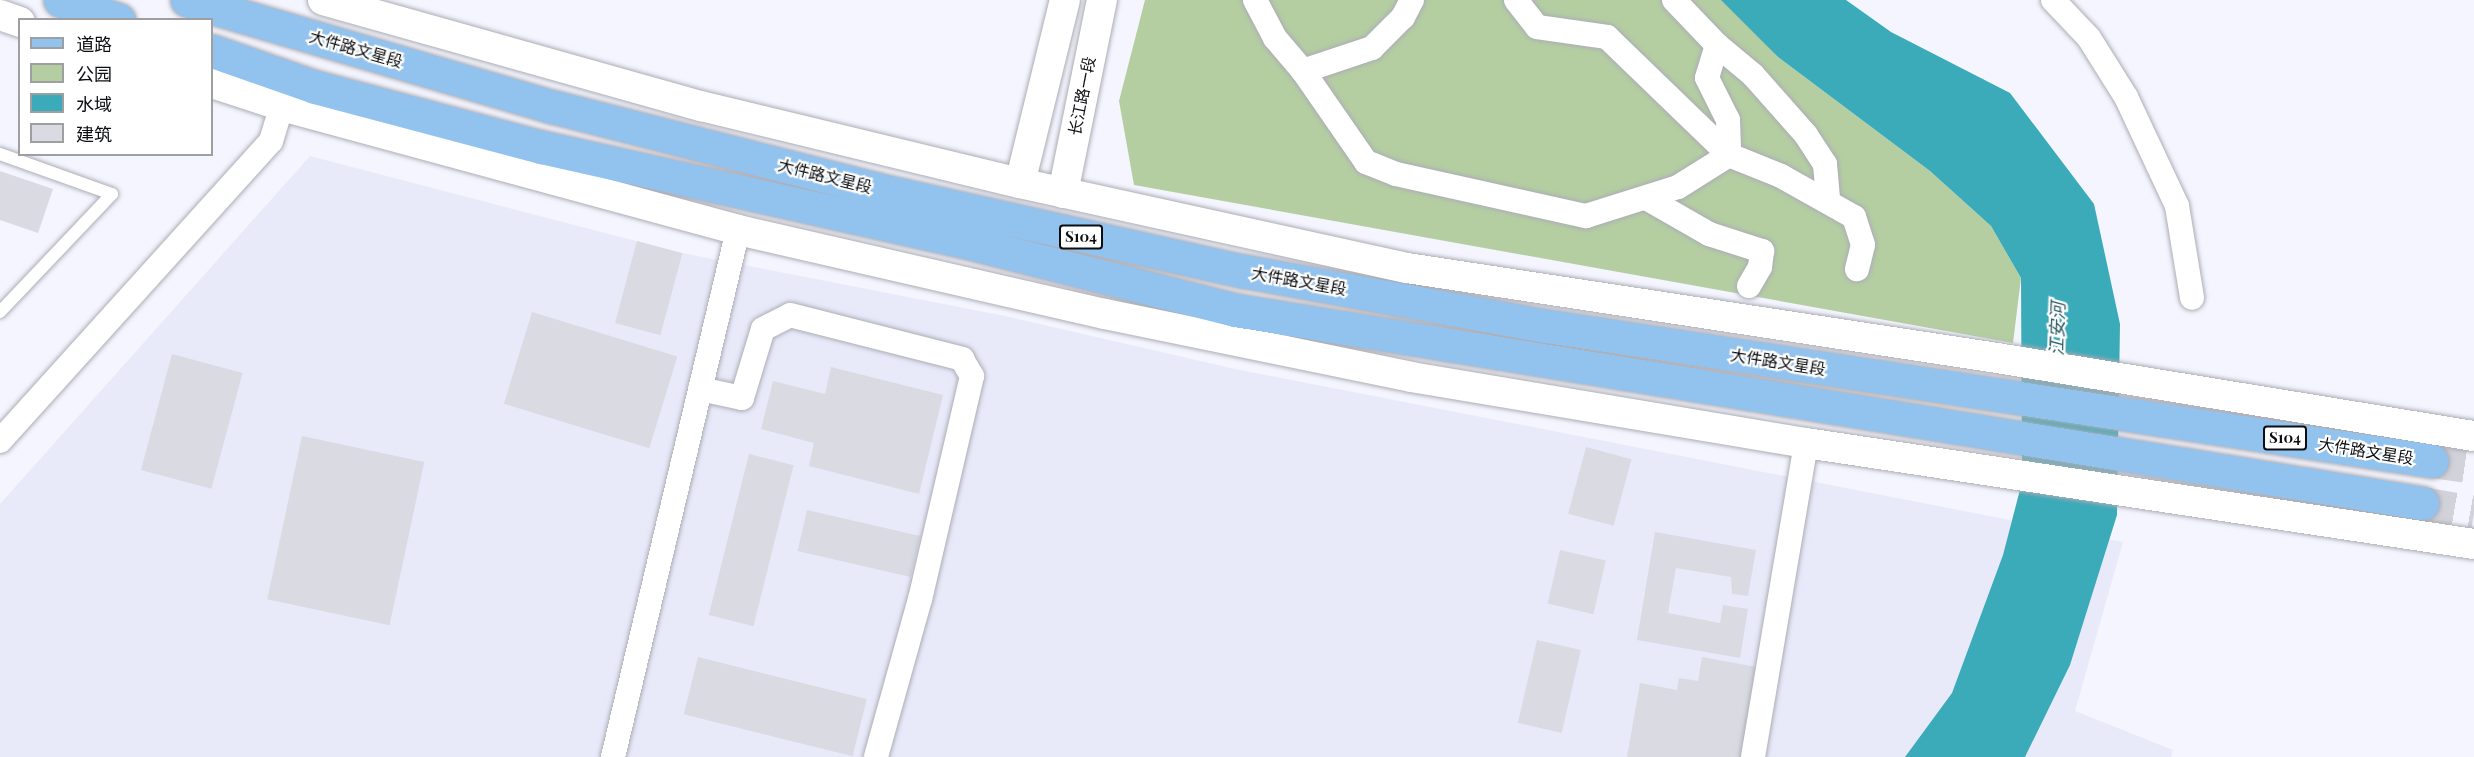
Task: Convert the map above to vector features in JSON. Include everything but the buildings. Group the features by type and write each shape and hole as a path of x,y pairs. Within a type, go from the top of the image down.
{"main road":[{"path":"60,0 113,18"},
{"name":"大件路文星段","path":"187,0 554,107 1004,221 1243,271 1547,326 1992,396 2432,461"},
{"name":"大件路文星段","path":"213,51 315,87 541,147 978,245 1235,310 1607,373 2141,454 2422,503"}],"street":[{"path":"323,0 701,106 1063,193 1407,268 1997,357 2474,435"},
{"path":"1020,183 1065,0"},
{"name":"长江路一段","path":"1063,193 1102,0"},
{"path":"1255,0 1275,38 1303,71 1366,162 1396,174 1586,216 1648,199 1678,187 1729,155"},
{"path":"1303,71 1371,48 1403,17 1412,0"},
{"path":"1516,0 1537,27 1607,37 1729,155 1781,176 1854,217 1863,245 1857,269"},
{"path":"1674,0 1718,45 1753,75 1806,135 1825,164 1828,201"},
{"path":"2053,0 2089,38 2126,97 2177,206 2192,298"},
{"path":"0,15 18,20"},
{"path":"1718,45 1707,78 1728,120 1729,155"},
{"path":"213,83 282,106 738,230 1105,314 1411,377 1806,443 2136,490 2474,544"},
{"path":"0,441 271,141 282,106"},
{"path":"1648,199 1709,234 1762,251 1760,267 1749,286"},
{"path":"613,757 738,230"},
{"path":"700,389 742,398 763,329 790,315 963,359 972,375 920,599 876,757"},
{"path":"1754,757 1806,443"}],"lane":[{"path":"0,154 112,194 0,312"}],"shaded area":[{"path":"310,156 682,253 1005,316 1235,369 2123,542 2075,711 2173,750 2171,757 0,757 0,504"}],"green space":[{"path":"1145,0 1725,0 1778,57 1930,171 1991,226 2021,278 2013,343 1134,185 1119,101"}],"water":[{"name":"江安河","path":"1721,0 1846,0 1891,32 2010,93 2094,204 2120,324 2117,515 2070,665 2025,757 1905,757 1952,693 2003,555 2022,482 2021,278 1991,226 1930,171 1778,57"}],"tunnel":[{"path":"2432,461 2474,467"},
{"path":"2422,503 2474,512"}]}
